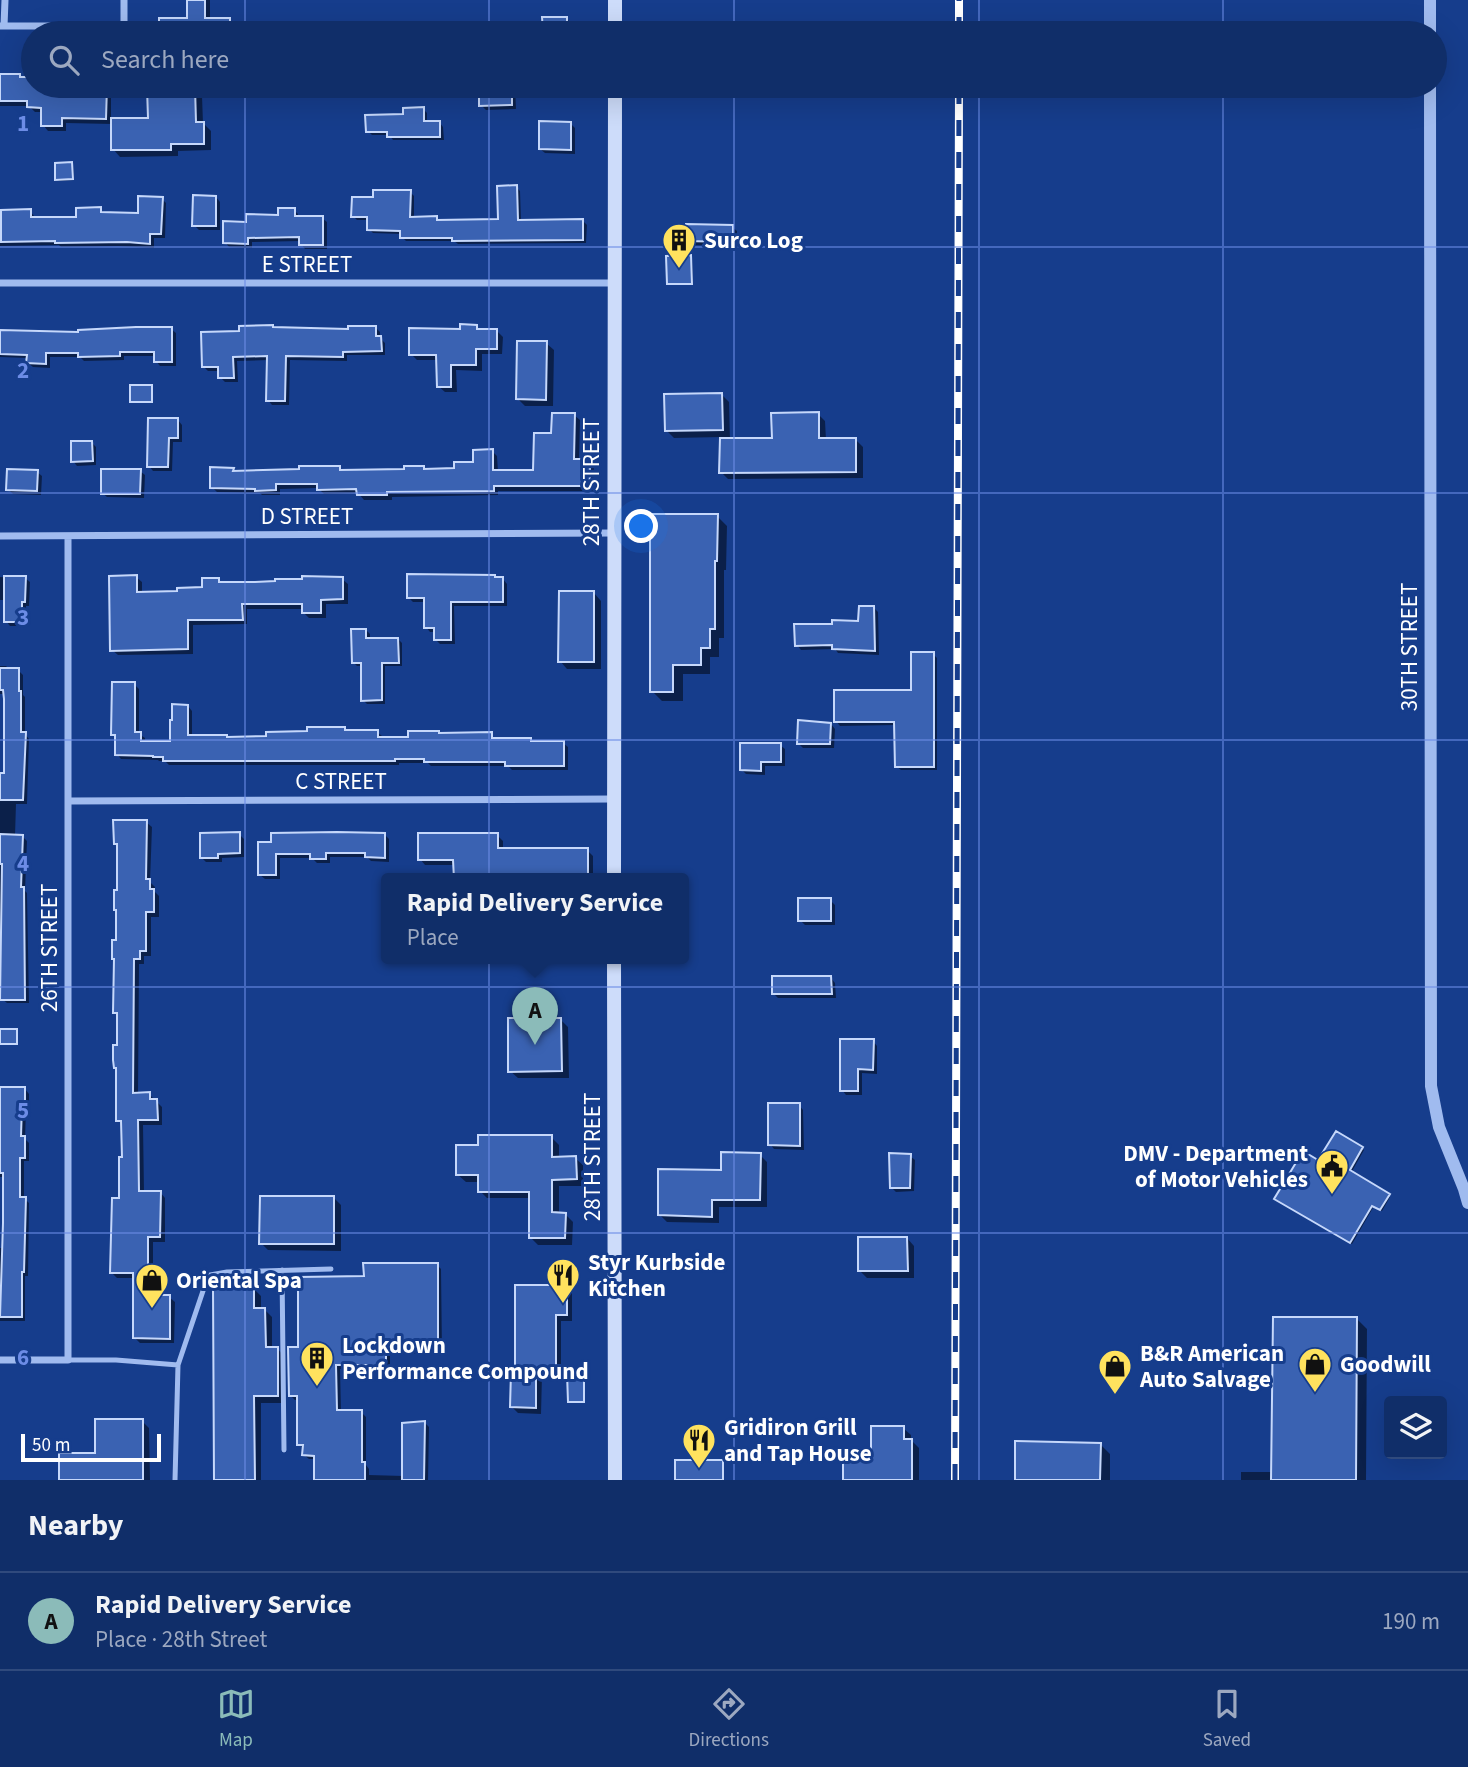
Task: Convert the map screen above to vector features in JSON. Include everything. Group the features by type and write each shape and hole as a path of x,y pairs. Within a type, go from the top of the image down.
{"main road":[{"path":"615,0 615,21"},
{"name":"28TH STREET","path":"614,873 615,98"},
{"name":"28TH STREET","path":"614,964 615,1480"}],"street":[{"path":"5,0 2,26 21,26"},
{"path":"124,0 124,21"},
{"path":"1430,0 1430,21"},
{"name":"30TH STREET","path":"1430,98 1430,1086 1439,1127 1468,1203"},
{"name":"E STREET","path":"0,283 615,283"},
{"name":"D STREET","path":"0,536 614,533"},
{"name":"26TH STREET","path":"68,536 68,1360"},
{"name":"C STREET","path":"69,801 613,799"},
{"path":"0,1360 68,1360"}],"lane":[{"path":"175,1480 178,1365 210,1276 227,1272 331,1269"},
{"path":"282,1270 284,1450"},
{"path":"68,1360 116,1360 178,1365"}],"building":[{"path":"187,0 205,0 205,18 230,18 230,21 159,21 159,18 187,18"},
{"path":"542,17 567,17 567,21 542,21"},
{"path":"0,74 20,74 21,98 107,98 106,119 62,118 62,126 41,126 41,108 27,107 27,101 0,101"},
{"path":"147,98 195,98 196,122 204,122 204,144 171,144 171,150 111,150 111,118 148,118"},
{"path":"479,98 512,98 512,105 479,106"},
{"path":"424,107 424,121 440,121 440,137 387,137 387,132 366,132 365,115 403,114 403,108"},
{"path":"539,121 571,122 571,150 539,149"},
{"path":"72,162 73,179 55,180 55,163"},
{"path":"517,185 518,220 583,219 583,240 452,241 452,238 400,238 400,231 367,230 367,217 351,217 352,197 373,197 373,190 411,190 410,217 437,216 437,220 498,219 497,186"},
{"path":"193,195 216,196 216,226 192,226"},
{"path":"138,196 163,197 161,234 150,234 150,244 1,242 1,210 31,209 31,217 76,217 76,208 101,207 101,212 138,213"},
{"path":"278,208 295,208 295,216 323,216 323,245 299,245 299,237 248,238 248,244 223,243 223,221 246,222 246,214 278,215"},
{"path":"686,224 733,225 733,242 685,241"},
{"name":"Surco Log","path":"691,255 692,284 667,284 666,256"},
{"path":"460,324 477,325 477,329 497,329 497,349 476,349 476,365 451,365 451,387 437,387 436,355 409,355 409,328 460,329"},
{"path":"239,326 348,329 348,326 376,326 376,336 381,336 382,351 343,352 343,357 286,356 285,401 266,401 267,356 233,357 234,378 218,378 218,367 202,367 201,332 239,331"},
{"path":"172,327 172,362 154,362 154,352 120,352 120,356 78,357 78,353 46,353 46,364 26,363 27,355 0,354 0,330 78,332"},
{"path":"517,341 547,341 546,400 516,399"},
{"path":"130,385 152,385 152,402 130,402"},
{"path":"722,393 723,430 665,431 664,394"},
{"path":"819,412 819,438 856,438 856,472 719,473 720,438 772,438 771,413"},
{"path":"552,413 575,413 574,459 590,459 590,486 494,486 494,491 387,492 387,495 357,495 356,489 317,490 317,484 276,484 276,490 255,491 210,488 210,467 234,468 233,471 299,469 299,466 340,466 340,470 404,469 404,466 424,466 424,469 454,468 454,462 473,462 473,450 493,449 493,470 533,470 534,433 551,433"},
{"path":"148,418 178,418 178,438 169,438 168,467 147,467"},
{"path":"71,441 92,441 93,461 71,462"},
{"path":"7,469 38,470 37,491 6,490"},
{"path":"101,469 141,469 140,494 101,494"},
{"path":"650,514 718,514 715,629 710,629 710,648 701,648 701,665 673,665 673,692 650,692"},
{"path":"407,574 503,577 503,602 451,602 451,640 434,640 434,628 424,628 424,598 407,598"},
{"path":"137,575 137,592 202,587 202,578 219,578 219,582 255,582 302,579 302,576 343,577 343,599 321,600 321,613 302,613 302,604 242,604 243,620 188,620 188,649 110,651 109,576"},
{"path":"4,576 26,576 22,622 4,622"},
{"path":"559,591 594,591 594,662 558,662"},
{"path":"859,606 874,606 875,651 832,649 832,645 795,646 794,624 832,624 832,620 858,621"},
{"path":"351,629 366,629 366,638 398,638 399,663 382,663 382,700 361,701 361,663 352,663"},
{"path":"911,652 934,652 934,767 895,767 894,722 834,722 834,690 911,690"},
{"path":"0,668 19,668 21,732 26,732 23,800 0,800 0,773 4,773 4,699 3,690 0,690"},
{"path":"112,682 135,682 135,732 141,732 141,741 170,741 172,704 188,705 188,735 266,736 266,732 307,731 307,727 378,730 378,737 408,737 408,731 492,732 492,738 564,741 564,766 505,766 505,762 424,762 424,759 163,761 163,757 115,755 115,735 111,735"},
{"path":"798,720 831,723 830,744 797,744"},
{"path":"740,743 781,743 781,762 761,762 761,771 740,770"},
{"path":"113,820 147,820 146,879 150,879 150,889 154,889 154,912 146,912 146,951 140,951 140,959 134,959 133,1093 150,1092 150,1099 157,1099 158,1120 138,1120 139,1191 161,1191 160,1237 148,1237 148,1295 170,1295 170,1339 133,1338 133,1273 110,1273 112,1198 119,1198 119,1157 122,1157 121,1121 116,1121 116,1068 113,1060 113,1045 117,1045 117,1013 113,1013 112,940 116,940 114,890 117,890 117,844 114,844"},
{"path":"240,832 240,853 218,854 218,858 200,858 200,833"},
{"path":"271,833 385,833 385,858 365,857 365,853 326,853 326,859 310,859 310,854 276,854 276,875 258,875 258,842 271,842"},
{"path":"418,833 498,833 498,848 588,848 588,873 454,873 453,860 418,860"},
{"path":"0,834 23,835 21,887 24,887 25,1000 0,1000"},
{"path":"798,898 831,898 831,921 798,921"},
{"path":"772,976 831,976 832,994 772,994"},
{"path":"508,1018 561,1018 562,1071 508,1072"},
{"path":"0,1029 17,1029 17,1044 0,1044"},
{"path":"840,1039 874,1039 873,1070 858,1069 858,1091 840,1091"},
{"path":"0,1087 25,1087 21,1136 25,1136 25,1158 20,1158 20,1197 26,1197 22,1317 0,1317 3,1173 0,1173"},
{"path":"768,1103 800,1103 800,1146 768,1145"},
{"name":"DMV - Department of Motor Vehicles","path":"1336,1131 1363,1147 1350,1170 1390,1194 1380,1210 1372,1206 1350,1243 1274,1199 1303,1151 1318,1160"},
{"path":"478,1135 552,1135 552,1157 576,1156 577,1179 552,1180 552,1212 566,1213 565,1238 529,1238 529,1192 478,1192 478,1175 456,1175 456,1145 478,1145"},
{"path":"721,1152 761,1153 760,1200 712,1200 712,1217 658,1215 658,1169 721,1170"},
{"path":"889,1153 911,1154 910,1188 890,1188"},
{"path":"260,1196 334,1196 334,1244 259,1244"},
{"path":"858,1237 907,1237 908,1271 858,1271"},
{"name":"Lockdown Performance Compound","path":"363,1263 438,1263 438,1349 386,1350 386,1365 336,1365 337,1410 362,1410 362,1462 365,1462 365,1480 314,1480 314,1456 302,1455 303,1445 297,1445 297,1396 289,1396 288,1347 298,1347 298,1277 364,1276"},
{"path":"515,1285 567,1285 567,1315 556,1315 556,1370 536,1370 536,1408 510,1407 511,1372 515,1373"},
{"path":"254,1286 254,1308 265,1308 266,1347 278,1347 278,1396 254,1396 255,1480 214,1480 213,1287"},
{"name":"Goodwill","path":"1273,1317 1357,1317 1356,1480 1271,1480"},
{"path":"584,1372 584,1402 568,1402 567,1373"},
{"path":"95,1419 143,1419 143,1480 59,1480 59,1453 95,1453"},
{"path":"425,1421 424,1480 402,1480 402,1423"},
{"path":"871,1426 904,1426 904,1439 912,1439 912,1480 843,1480 843,1456 871,1456"},
{"path":"1015,1441 1101,1443 1100,1480 1015,1480"},
{"name":"Gridiron Grill and Tap House","path":"675,1460 723,1460 723,1480 675,1480"}],"railway":[{"path":"959,0 959,21"},
{"path":"955,1480 959,98"}],"place":[{"name":"Surco Log","path":"679,270"},
{"name":"Rapid Delivery Service","path":"535,1045"},
{"name":"DMV - Department of Motor Vehicles","path":"1332,1196"},
{"name":"Styr Kurbside Kitchen","path":"563,1305"},
{"name":"Oriental Spa","path":"152,1310"},
{"name":"Lockdown Performance Compound","path":"317,1388"},
{"name":"Goodwill","path":"1315,1394"},
{"name":"B&R American Auto Salvage","path":"1115,1396"},
{"name":"Gridiron Grill and Tap House","path":"699,1470"}]}
